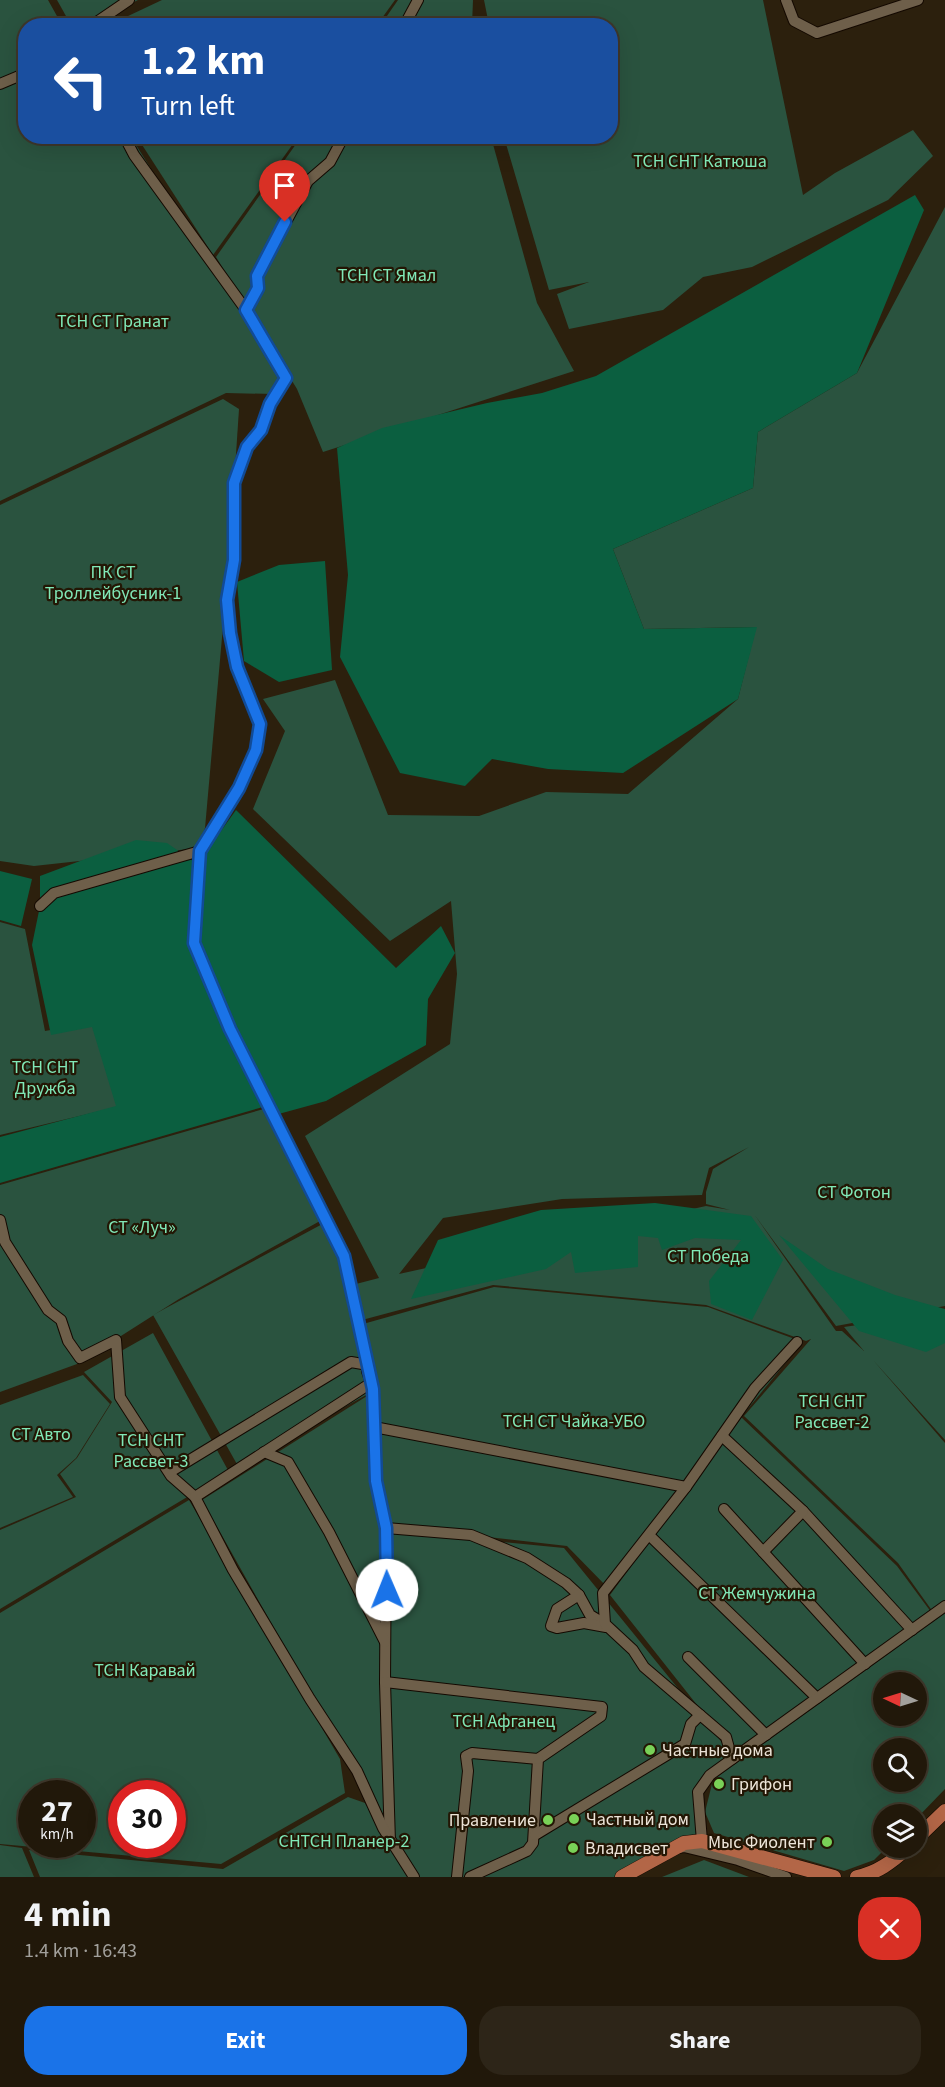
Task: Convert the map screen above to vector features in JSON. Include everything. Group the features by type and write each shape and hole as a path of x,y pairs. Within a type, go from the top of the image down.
{"main road":[{"path":"927,1828 945,1811"},
{"path":"622,1877 660,1854 684,1843 702,1841 834,1877"},
{"path":"857,1877 871,1874 896,1858"}],"street":[{"path":"103,18 129,0"},
{"path":"408,18 418,0"},
{"path":"786,0 794,21 817,33 918,0"},
{"path":"0,84 18,76"},
{"path":"128,144 246,310 286,378 270,404 261,430 247,447 234,483 234,560 227,600 229,622 237,667 260,724 256,750 239,788 200,851 194,943 230,1029 344,1256 368,1365 377,1490 386,1528 385,1682 390,1842"},
{"path":"246,310 258,288 257,276 308,181 330,162 340,144"},
{"path":"39,906 54,893 200,851"},
{"path":"0,1220 5,1242 48,1310 61,1320 68,1341 80,1358 116,1340 120,1396 170,1472 195,1497 233,1570 310,1699 357,1771 390,1842 414,1877"},
{"path":"607,1626 603,1593 650,1536 755,1388 797,1342"},
{"path":"170,1472 351,1362 368,1365"},
{"path":"195,1497 371,1383"},
{"path":"374,1427 686,1487"},
{"path":"722,1436 802,1511 912,1630"},
{"path":"264,1452 288,1462 329,1532 387,1645"},
{"path":"724,1509 865,1664"},
{"path":"763,1552 802,1511"},
{"path":"386,1528 471,1535 527,1558 566,1583 579,1595 590,1615 607,1626 633,1650 644,1666 726,1737 732,1759"},
{"path":"650,1536 817,1698"},
{"path":"579,1595 558,1609 551,1626 557,1628 584,1623 607,1626"},
{"path":"702,1841 698,1792 710,1775 945,1606"},
{"path":"688,1657 766,1735"},
{"path":"385,1682 602,1707 601,1716 538,1759 472,1753 466,1756 468,1771 457,1877"},
{"path":"535,1835 685,1744 691,1724 700,1715"},
{"path":"470,1877 527,1851 533,1843 538,1759"},
{"path":"660,1854 684,1846 738,1860 786,1877"}],"green space":[{"path":"0,0 48,0 58,18 18,18 18,74 0,82"},
{"path":"57,0 138,0 103,18 67,18"},
{"path":"162,0 395,0 382,18 124,18"},
{"path":"398,0 473,0 472,18 386,18"},
{"name":"ТСН СНТ Катюша","path":"484,0 763,0 803,195 835,173 913,130 933,156 888,200 752,267 703,277 663,310 569,329 557,294 589,282 549,290 506,144 618,144 618,18 488,18"},
{"name":"ТСН СТ Гранат","path":"18,79 18,144 135,144 283,378 274,394 226,393 0,501 0,87"},
{"path":"142,144 293,144 213,255"},
{"name":"ТСН СТ Ямал","path":"296,144 493,144 537,303 574,371 323,452 297,389 216,257"},
{"path":"915,195 924,210 857,373 758,432 753,488 613,549 644,629 757,627 738,699 623,773 548,769 492,759 465,786 400,773 340,657 348,575 337,448 382,428 487,403 542,393 596,376"},
{"path":"945,207 945,1306 836,1326 754,1214 836,1331 842,1331 864,1351 844,1327 945,1312 945,1440 873,1360 945,1443 945,1604 933,1612 898,1563 744,1416 811,1339 806,1341 706,1305 493,1285 362,1320 363,1324 494,1287 708,1307 803,1342 741,1417 897,1566 931,1612 735,1753 610,1595 716,1451 610,1590 567,1546 390,1526 382,1480 377,1389 238,1466 153,1315 328,1221 356,1284 379,1278 305,1136 450,1044 457,974 451,901 390,941 253,809 285,731 263,699 335,680 388,815 479,816 546,792 628,794 738,699 756,627 644,629 613,549 753,488 758,432 857,373","holes":["749,1147 713,1169 706,1192 706,1204 730,1210 706,1206 399,1274 443,1218 562,1199 702,1195 709,1168"]},
{"name":"ПК СТ Троллейбусник-1","path":"223,399 239,409 229,559 205,828 198,848 34,866 0,861 0,505"},
{"path":"325,561 332,670 279,682 244,661 237,582 279,565"},
{"path":"236,810 396,968 441,926 455,953 428,999 426,1045 326,1101 275,1115 199,947 203,856"},
{"path":"136,840 167,843 196,863 191,953 263,1107 0,1183 0,1137 116,1106 92,1027 51,1035 32,945 40,906 40,876"},
{"path":"0,871 32,879 21,926 0,920"},
{"name":"ТСН СНТ Дружба","path":"0,922 25,929 45,1031 95,1022 121,1106 0,1135"},
{"name":"СТ «Луч»","path":"267,1108 320,1221 179,1299 77,1364 0,1392 0,1185"},
{"path":"655,1203 751,1216 783,1260 752,1320 711,1304 709,1281 741,1240 695,1238 662,1250 658,1238 638,1236 638,1267 575,1273 571,1252 546,1269 411,1299 438,1240 541,1210"},
{"path":"779,1235 828,1269 895,1295 945,1309 945,1343 926,1352 859,1331"},
{"name":"ТСН СНТ Рассвет-3","path":"153,1333 229,1472 0,1609 0,1530 76,1497 60,1474 77,1458 112,1402 84,1372"},
{"name":"СТ Авто","path":"83,1375 110,1404 76,1458 57,1475 73,1497 0,1528 0,1405"},
{"name":"ТСН Афганец","path":"367,1396 382,1530 564,1548 724,1745 729,1757 705,1776 696,1791 695,1809 699,1839 630,1877 414,1877 202,1500"},
{"name":"ТСН Каравай","path":"189,1500 340,1759 345,1793 221,1864 155,1858 186,1858 186,1780 108,1780 108,1854 96,1853 96,1780 18,1780 18,1846 0,1844 0,1613"},
{"path":"945,1613 945,1789 927,1808 927,1804 873,1804 873,1858 876,1858 874,1860 844,1871 714,1833 705,1812 713,1780"},
{"name":"СНТСН Планер-2","path":"348,1797 365,1803 409,1877 40,1877 32,1858 96,1857 223,1869"},
{"path":"0,1845 18,1847 18,1858 26,1858 34,1877 0,1877"},
{"path":"704,1860 749,1877 662,1877"}],"place":[{"name":"Частные дома","path":"650,1750"},
{"name":"Грифон","path":"719,1784"},
{"name":"Частный дом","path":"574,1819"},
{"name":"Правление","path":"548,1820"},
{"name":"Мыс Фиолент","path":"827,1842"},
{"name":"Владисвет","path":"573,1848"}],"route":[{"path":"285,222 257,276 258,288 246,310 286,378 270,404 261,430 247,447 234,483 234,560 227,600 230,633 237,667 260,724 256,750 239,788 200,851 194,943 230,1029 344,1256 368,1365 367,1371 373,1389 376,1481 386,1528 387,1590"}],"park label":[{"name":"СТ Фотон","path":"854,1192"},
{"name":"СТ Победа","path":"708,1256"},
{"name":"ТСН СНТ Рассвет-2","path":"832,1411"},
{"name":"ТСН СТ Чайка-УБО","path":"574,1421"},
{"name":"СТ Жемчужина","path":"757,1593"}]}
